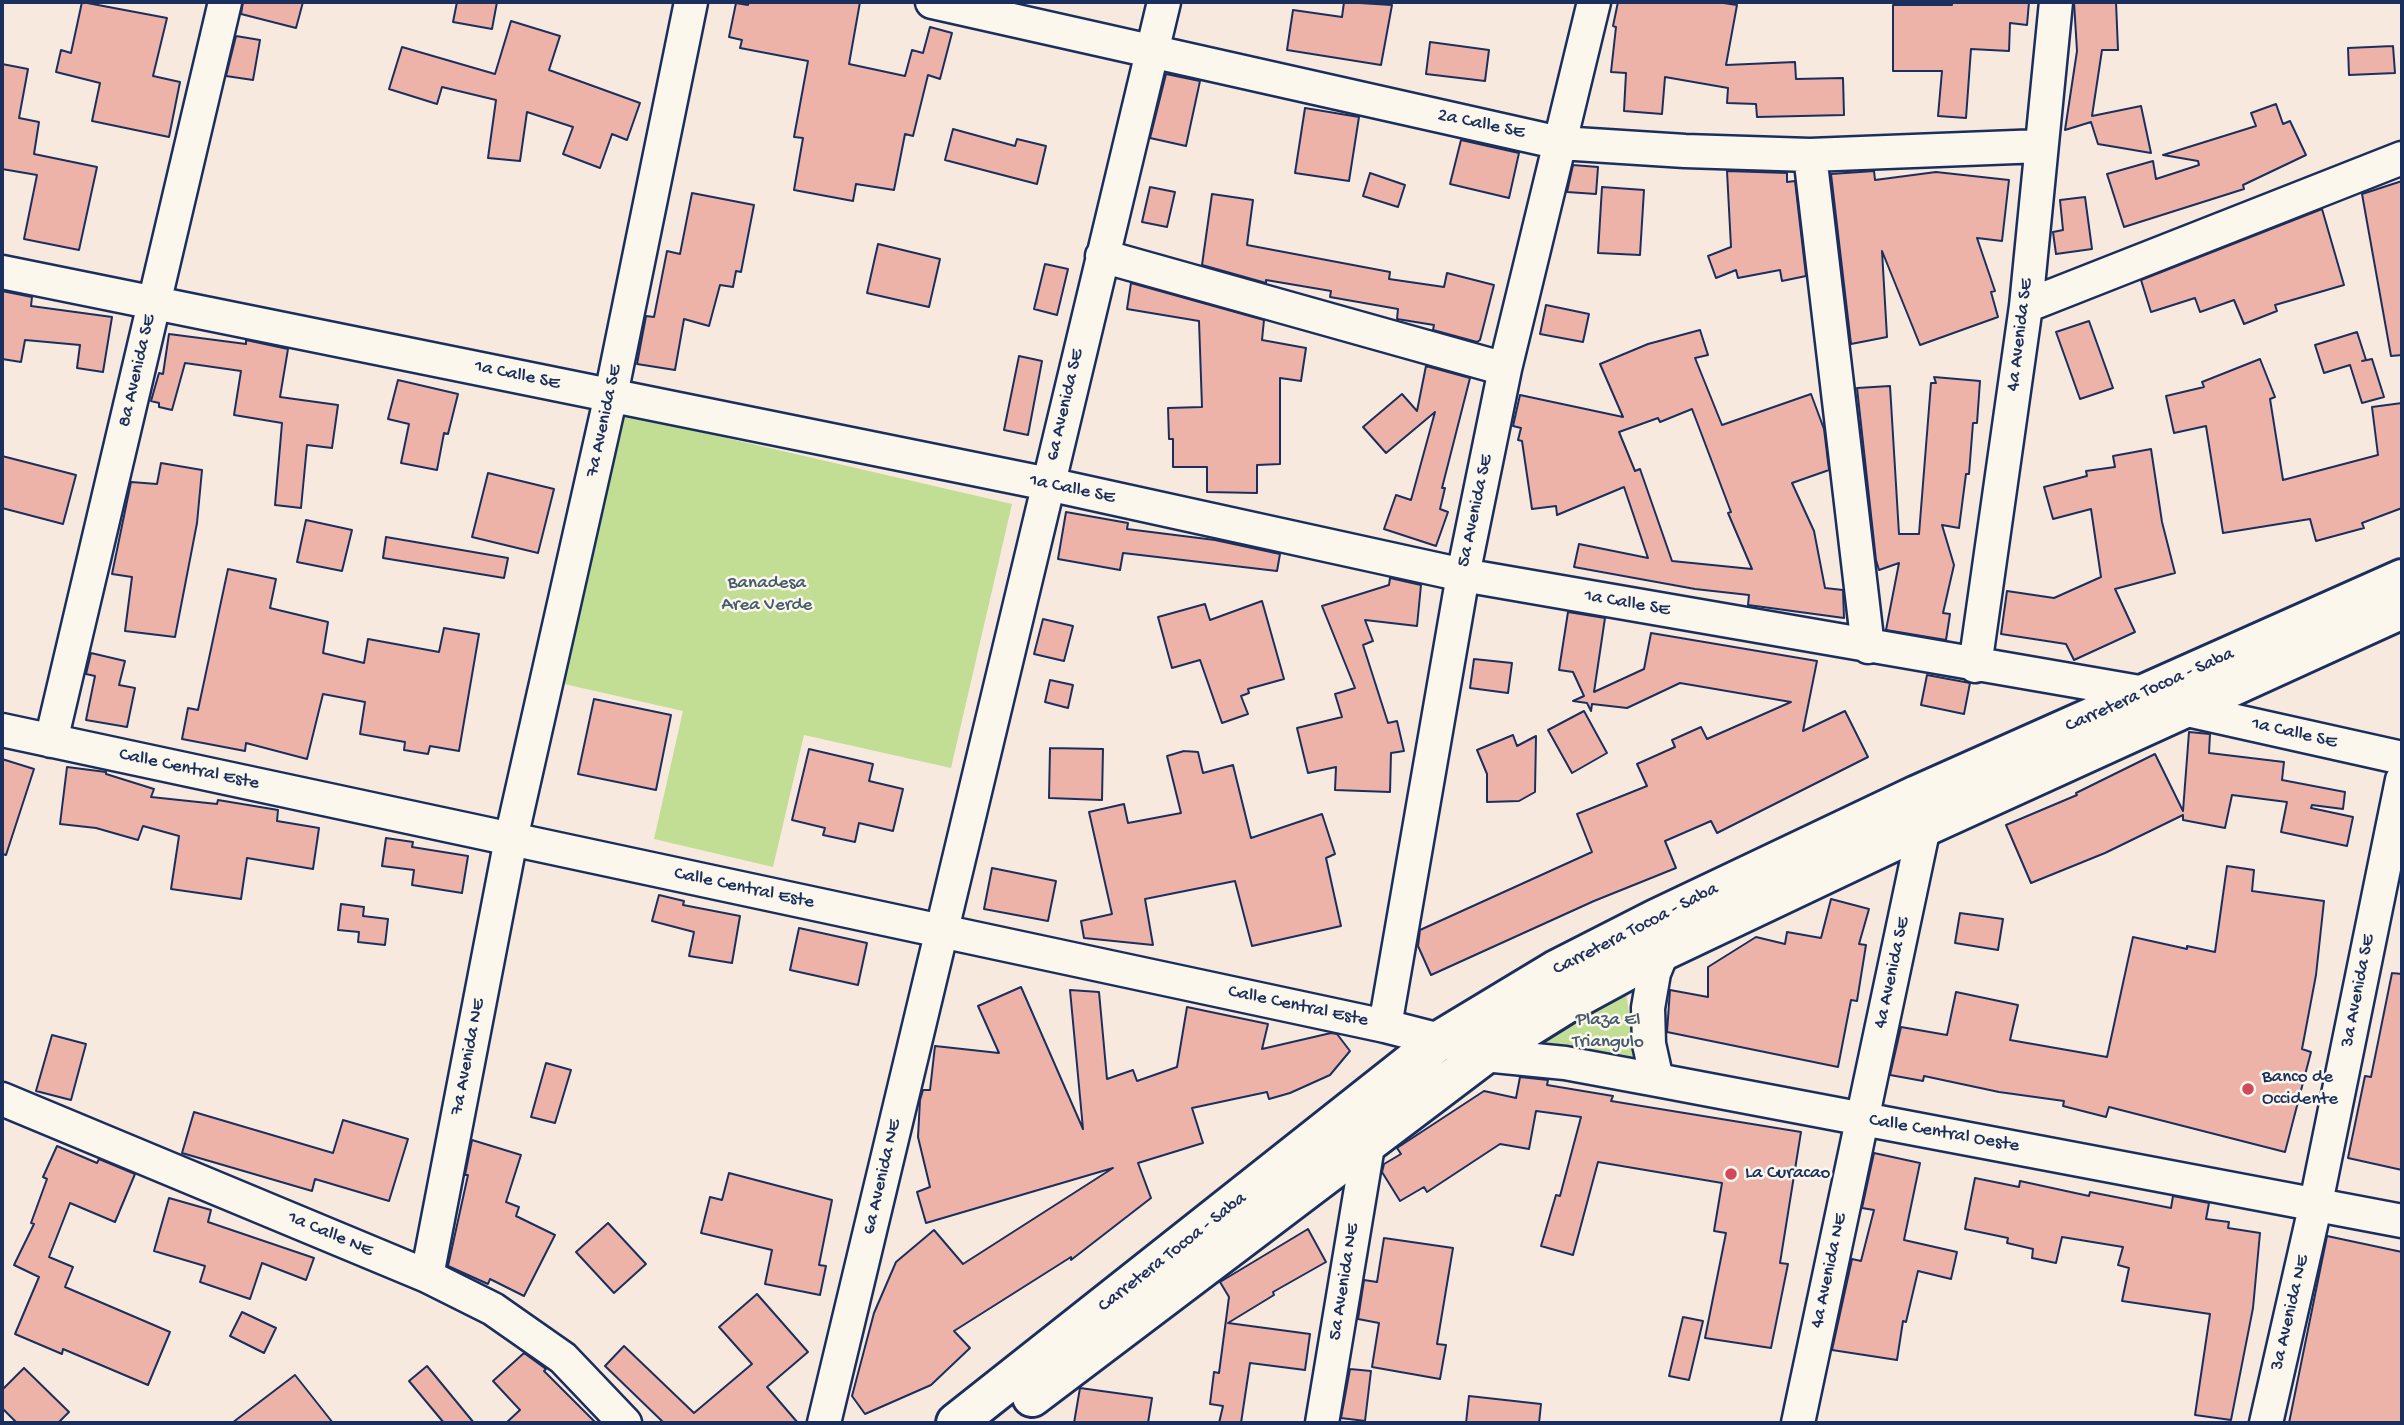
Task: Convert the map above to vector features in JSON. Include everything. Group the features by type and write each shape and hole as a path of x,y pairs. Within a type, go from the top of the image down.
{"main road":[{"name":"Carretera Tocoa - Saba","path":"956,1423 1440,1040 1556,970 1656,919 1917,795 2402,579"},
{"name":"Carretera Tocoa - Saba","path":"997,1423 1484,1055 1569,1002 1663,951 1924,827 2187,710 2402,609"}],"street":[{"name":"8a Avenida SE","path":"51,741 225,2"},
{"name":"7a Avenida SE","path":"511,839 611,395 691,2"},
{"name":"2a Calle SE","path":"932,2 1560,143 1685,152 1810,155 2041,146"},
{"name":"6a Avenida SE","path":"942,931 1164,2"},
{"name":"5a Avenida SE","path":"1385,1026 1462,575 1505,369 1594,2"},
{"name":"4a Avenida SE","path":"1975,666 2026,306 2056,2"},
{"path":"1810,155 1868,647"},
{"path":"2026,306 2402,158"},
{"path":"1102,256 1505,369"},
{"name":"1a Calle SE","path":"2,272 1048,484 1462,575 2145,694"},
{"name":"1a Calle SE","path":"2187,710 2402,758"},
{"name":"Calle Central Este","path":"2,730 1385,1026 1484,1055"},
{"name":"3a Avenida SE","path":"2316,1203 2402,780"},
{"name":"4a Avenida SE","path":"1862,1119 1924,827"},
{"name":"7a Avenida NE","path":"427,1276 511,839"},
{"name":"6a Avenida NE","path":"824,1423 942,931"},
{"path":"1657,1080 1650,1044 1648,1008 1654,973 1663,951"},
{"name":"Calle Central Oeste","path":"1484,1055 1565,1063 2402,1221"},
{"name":"1a Calle NE","path":"2,1099 427,1276 493,1309 563,1358 625,1423"},
{"name":"4a Avenida NE","path":"1798,1423 1862,1119"},
{"name":"5a Avenida NE","path":"1322,1423 1369,1140"},
{"name":"3a Avenida NE","path":"2266,1423 2316,1203"}],"green space":[{"name":"Banadesa Area Verde","path":"622,414 1012,504 951,768 804,735 773,867 654,839 683,711 560,683"},
{"name":"Plaza El Triangulo","path":"1626,993 1636,1059 1531,1046"}],"building":[{"path":"82,2 167,18 153,76 180,82 169,137 92,121 100,83 56,72 61,50 71,53"},
{"path":"243,2 303,2 296,28 241,14"},
{"path":"457,2 497,2 492,29 453,22"},
{"path":"749,2 860,2 849,64 905,76 912,50 923,53 930,27 952,33 940,79 928,75 913,136 905,134 894,190 856,184 853,201 794,190 803,138 794,137 808,61 740,48 742,40 729,37 736,3 748,5"},
{"path":"1344,2 1392,5 1381,65 1287,50 1293,10 1342,17"},
{"path":"1618,2 1717,2 1737,5 1726,65 1795,62 1796,79 1843,78 1844,115 1757,117 1756,104 1727,103 1728,88 1665,77 1662,114 1624,111 1626,73 1611,72 1616,27 1613,26"},
{"path":"1952,2 2029,2 2027,25 2010,23 2009,51 1971,49 1966,118 1938,116 1942,71 1893,71 1893,5 1952,5"},
{"path":"2074,2 2116,2 2118,50 2102,50 2092,116 2141,106 2151,153 2098,144 2091,122 2065,130 2077,51"},
{"path":"511,21 560,36 549,70 640,103 627,140 612,134 600,168 563,154 573,127 527,112 520,161 488,158 496,100 442,87 437,104 389,89 402,47 495,74"},
{"path":"236,36 260,40 253,80 226,76"},
{"path":"1430,42 1489,50 1485,81 1426,74"},
{"path":"2393,46 2395,73 2349,75 2348,48"},
{"path":"2,64 28,69 19,118 39,122 34,154 97,167 79,250 24,239 37,175 2,169"},
{"path":"1166,74 1200,81 1186,146 1150,138"},
{"path":"2276,104 2283,124 2290,121 2306,155 2243,185 2244,189 2124,227 2107,174 2153,161 2156,179 2199,165 2198,161 2163,155 2256,126 2251,113"},
{"path":"1305,108 1359,117 1349,181 1295,173"},
{"path":"953,129 1015,146 1017,139 1046,146 1037,184 945,160"},
{"path":"1461,140 1519,153 1509,198 1450,184"},
{"path":"1573,165 1598,167 1596,194 1567,192"},
{"path":"1727,171 1787,173 1787,182 1795,181 1806,276 1782,281 1780,270 1738,278 1736,270 1716,278 1708,256 1731,247"},
{"path":"1874,171 1875,180 1936,172 2009,180 2002,241 1977,238 1995,291 1991,292 1998,317 1920,345 1882,251 1887,337 1851,344 1831,174"},
{"path":"1370,173 1405,185 1398,207 1363,196"},
{"path":"2402,181 2402,355 2391,356 2362,194"},
{"path":"1150,187 1175,192 1167,227 1142,222"},
{"path":"1602,187 1644,190 1640,255 1598,253"},
{"path":"692,193 754,205 741,272 736,271 733,287 720,285 709,326 684,319 675,370 637,364 646,316 654,317 667,251 680,254"},
{"path":"1212,194 1253,200 1247,245 1390,272 1389,279 1444,287 1447,273 1494,285 1480,340 1477,342 1433,330 1434,325 1397,319 1398,309 1330,297 1331,291 1266,280 1266,283 1202,265"},
{"path":"2085,197 2092,249 2056,254 2053,232 2063,230 2060,200"},
{"path":"2322,209 2344,285 2275,305 2277,311 2244,324 2234,300 2200,312 2195,298 2151,312 2141,280"},
{"path":"878,244 940,259 929,307 867,293"},
{"path":"1045,264 1068,269 1057,315 1034,309"},
{"path":"1131,283 1264,320 1262,340 1306,348 1301,381 1280,378 1280,464 1257,465 1257,493 1207,492 1207,467 1173,467 1173,439 1169,439 1168,408 1202,407 1199,321 1127,309"},
{"path":"2,291 32,297 31,306 112,317 103,372 77,368 80,345 25,340 21,362 2,359"},
{"path":"1546,305 1589,314 1583,342 1540,334"},
{"path":"2089,321 2113,388 2080,399 2056,332"},
{"path":"1700,330 1708,355 1695,358 1722,425 1811,394 1824,429 1829,470 1792,483 1814,531 1825,588 1843,590 1844,618 1748,605 1749,595 1695,589 1574,567 1579,544 1648,558 1624,487 1557,515 1556,506 1532,509 1522,441 1518,440 1521,428 1513,426 1520,395 1623,417 1600,364 1648,344","holes":["1692,409 1731,512 1728,513 1752,569 1672,561 1640,469 1635,471 1619,432 1658,418 1660,422"]},
{"path":"2357,332 2366,360 2362,361 2372,359 2384,397 2362,403 2350,365 2324,373 2315,345"},
{"path":"169,334 246,344 246,340 288,349 280,397 338,405 332,448 307,445 301,508 275,505 282,423 234,415 241,371 185,363 172,410 159,407 159,403 151,401 159,373 163,374"},
{"path":"1019,356 1042,361 1028,435 1004,430"},
{"path":"2260,359 2275,397 2270,399 2283,480 2378,455 2372,407 2402,403 2402,508 2362,523 2364,528 2316,541 2310,519 2223,533 2206,426 2174,433 2166,396 2204,387 2202,382"},
{"path":"1426,366 1470,378 1442,488 1445,488 1440,509 1448,512 1436,546 1384,529 1396,495 1411,500 1435,412 1386,453 1363,427 1402,394 1417,411"},
{"path":"1934,377 1980,381 1977,423 1973,423 1969,474 1966,474 1959,528 1942,525 1954,565 1943,613 1950,614 1946,640 1886,630 1899,563 1879,570 1876,560 1857,388 1890,386 1899,534 1919,534 1931,383 1936,383"},
{"path":"398,380 458,394 448,434 444,433 437,470 401,463 409,424 388,419"},
{"path":"2151,449 2162,522 2175,573 2115,589 2135,632 2074,660 2066,644 2001,634 2007,591 2054,598 2101,577 2091,509 2053,519 2044,487 2087,476 2086,471 2115,467 2113,456"},
{"path":"2,456 76,475 63,524 2,508"},
{"path":"161,463 202,470 197,523 175,637 125,631 132,577 112,574 131,482 157,484"},
{"path":"488,473 554,489 538,553 472,537"},
{"path":"1066,512 1128,523 1127,529 1215,540 1280,554 1277,571 1123,553 1120,570 1058,559"},
{"path":"306,520 352,530 342,571 297,562"},
{"path":"386,537 508,558 504,578 383,558"},
{"path":"228,569 276,579 270,608 328,622 323,653 364,663 368,639 439,652 444,628 479,634 459,751 430,746 428,754 404,750 405,742 360,734 365,702 323,694 307,759 246,743 245,751 182,739 188,708 198,710"},
{"path":"1390,578 1421,585 1417,626 1365,620 1373,641 1363,645 1388,723 1397,721 1404,751 1391,753 1390,792 1335,790 1336,767 1308,773 1297,728 1342,717 1335,694 1355,688 1322,606 1389,585"},
{"path":"1262,601 1284,679 1248,689 1249,693 1241,696 1248,714 1222,723 1200,660 1172,668 1158,617 1205,604 1210,620"},
{"path":"1568,612 1605,618 1594,692 1644,669 1651,633 1817,661 1803,731 1845,711 1868,757 1717,833 1711,821 1665,841 1676,868 1594,901 1431,975 1418,946 1420,930 1592,852 1577,814 1647,786 1637,764 1675,747 1672,740 1701,727 1707,739 1791,702 1680,683 1627,708 1592,704 1591,711 1587,703 1573,701 1584,696 1573,672 1559,670"},
{"path":"1043,619 1073,626 1064,661 1034,654"},
{"path":"91,653 125,661 119,685 135,688 127,727 86,720 95,676 86,674"},
{"path":"1474,659 1512,663 1508,693 1470,688"},
{"path":"1927,675 1970,683 1964,714 1921,705"},
{"path":"1050,680 1073,685 1068,708 1045,702"},
{"path":"594,699 671,715 656,790 578,774"},
{"path":"1584,711 1607,753 1572,773 1548,730"},
{"path":"2189,732 2210,734 2209,753 2284,762 2282,780 2345,792 2343,809 2312,805 2311,808 2353,817 2347,846 2281,832 2287,802 2232,795 2225,828 2183,820 2183,815 2105,853 2031,883 2006,825 2077,795 2076,793 2155,754 2183,811"},
{"path":"1513,735 1517,746 1536,736 1535,792 1519,801 1487,802 1487,774 1477,750"},
{"path":"1050,748 1103,749 1102,800 1049,798"},
{"path":"809,749 873,764 869,781 903,789 893,831 859,823 855,842 823,835 825,828 792,820"},
{"path":"1184,751 1198,752 1203,773 1233,765 1251,838 1322,814 1335,854 1326,858 1341,926 1252,946 1235,881 1145,899 1153,945 1084,938 1081,921 1112,914 1089,812 1124,804 1128,823 1181,813 1167,756"},
{"path":"2,759 34,769 6,855 2,854"},
{"path":"67,767 106,772 154,789 151,797 217,804 218,800 278,810 277,821 319,828 313,869 247,858 241,899 171,889 179,836 143,826 138,840 96,828 60,824"},
{"path":"386,838 413,842 412,847 468,856 462,893 412,885 414,870 382,866"},
{"path":"2227,866 2254,870 2252,891 2324,901 2316,975 2302,1049 2311,1052 2285,1152 2109,1107 2106,1117 2063,1106 2064,1101 1999,1092 1924,1076 1923,1081 1890,1075 1901,1027 1947,1035 1956,992 2018,1005 2010,1040 2107,1057 2133,937 2215,952"},
{"path":"992,868 1056,881 1048,921 984,909"},
{"path":"659,895 684,901 683,905 740,916 732,963 689,956 694,932 652,921"},
{"path":"1831,899 1869,909 1859,944 1866,945 1857,1001 1851,1000 1838,1067 1667,1032 1670,990 1708,997 1708,967 1756,937 1785,944 1787,932 1821,938"},
{"path":"341,904 364,907 363,916 388,919 385,945 358,942 359,932 338,930"},
{"path":"1960,913 2003,919 1998,950 1955,943"},
{"path":"799,928 867,943 858,985 790,970"},
{"path":"2392,973 2402,974 2402,1170 2348,1158 2365,1076 2371,1077"},
{"path":"1021,987 1083,1129 1070,990 1099,992 1107,1079 1133,1070 1137,1081 1177,1067 1187,1007 1268,1024 1262,1049 1331,1033 1337,1034 1350,1051 1330,1075 1290,1093 1269,1099 1267,1092 1192,1108 1203,1143 1138,1163 1151,1198 1071,1260 1071,1257 954,1331 970,1348 931,1385 865,1414 852,1396 874,1313 896,1262 934,1230 963,1264 1113,1168 926,1223 917,1192 930,1187 918,1137 920,1100 923,1090 930,1090 935,1046 999,1053 978,1006"},
{"path":"52,1035 86,1044 71,1100 36,1091"},
{"path":"546,1063 571,1070 555,1123 531,1117"},
{"path":"1520,1077 1548,1080 1547,1085 1613,1096 1611,1101 1801,1132 1780,1263 1788,1264 1771,1348 1705,1338 1726,1233 1714,1231 1722,1183 1598,1162 1573,1255 1541,1246 1556,1195 1560,1196 1581,1117 1536,1111 1529,1149 1500,1144 1427,1192 1424,1187 1400,1201 1382,1172 1384,1164 1401,1154 1397,1148 1484,1091 1516,1098"},
{"path":"194,1112 333,1153 343,1120 408,1139 389,1201 315,1179 312,1191 182,1153"},
{"path":"472,1140 521,1155 506,1202 519,1207 516,1216 555,1235 524,1296 490,1279 488,1284 448,1266 468,1175 465,1175"},
{"path":"57,1146 97,1163 99,1159 135,1174 115,1222 70,1203 49,1257 73,1267 65,1287 170,1332 148,1385 63,1349 62,1354 15,1334 39,1277 14,1265 34,1224 31,1223 47,1179 43,1177"},
{"path":"1874,1153 1920,1163 1904,1240 1957,1252 1951,1279 1918,1271 1906,1322 1903,1321 1897,1360 1832,1350 1852,1259 1861,1261 1874,1210 1862,1208"},
{"path":"729,1173 832,1200 819,1265 826,1266 820,1295 765,1284 772,1250 701,1233 710,1197 722,1200"},
{"path":"1975,1178 2019,1187 2020,1181 2089,1196 2090,1192 2171,1208 2173,1196 2209,1203 2206,1219 2229,1222 2228,1228 2260,1233 2253,1308 2231,1420 2195,1415 2210,1314 2122,1301 2129,1268 2118,1265 2123,1247 2062,1237 2056,1263 2032,1258 2033,1249 2007,1243 2008,1238 1965,1229"},
{"path":"169,1198 211,1210 208,1222 314,1258 306,1280 262,1263 250,1299 200,1282 205,1266 154,1251"},
{"path":"608,1223 646,1264 614,1293 576,1252"},
{"path":"1308,1229 1326,1262 1273,1292 1274,1295 1228,1323 1310,1334 1305,1370 1250,1363 1241,1423 1219,1423 1223,1406 1210,1404 1214,1372 1219,1373 1229,1297 1220,1282"},
{"path":"2327,1236 2402,1252 2402,1423 2289,1423"},
{"path":"1384,1238 1453,1248 1437,1344 1446,1345 1440,1379 1372,1367 1379,1323 1358,1319 1364,1280 1377,1282"},
{"path":"757,1294 808,1352 767,1387 798,1423 664,1423 605,1366 624,1346 694,1413 752,1364 719,1327"},
{"path":"242,1312 276,1328 264,1353 230,1336"},
{"path":"1683,1317 1703,1321 1689,1380 1669,1376"},
{"path":"524,1353 546,1369 544,1371 596,1423 506,1423 520,1410 493,1381"},
{"path":"427,1366 474,1423 444,1423 409,1381"},
{"path":"24,1368 69,1412 58,1423 17,1423 2,1408 2,1390"},
{"path":"1350,1369 1371,1371 1365,1421 1341,1418"},
{"path":"295,1375 333,1423 232,1423"},
{"path":"1080,1388 1152,1398 1148,1423 1074,1423"},
{"path":"1469,1396 1541,1404 1539,1423 1466,1423"}],"place":[{"name":"Banco de Occidente","path":"2248,1089"},
{"name":"La Curacao","path":"1731,1174"}]}
